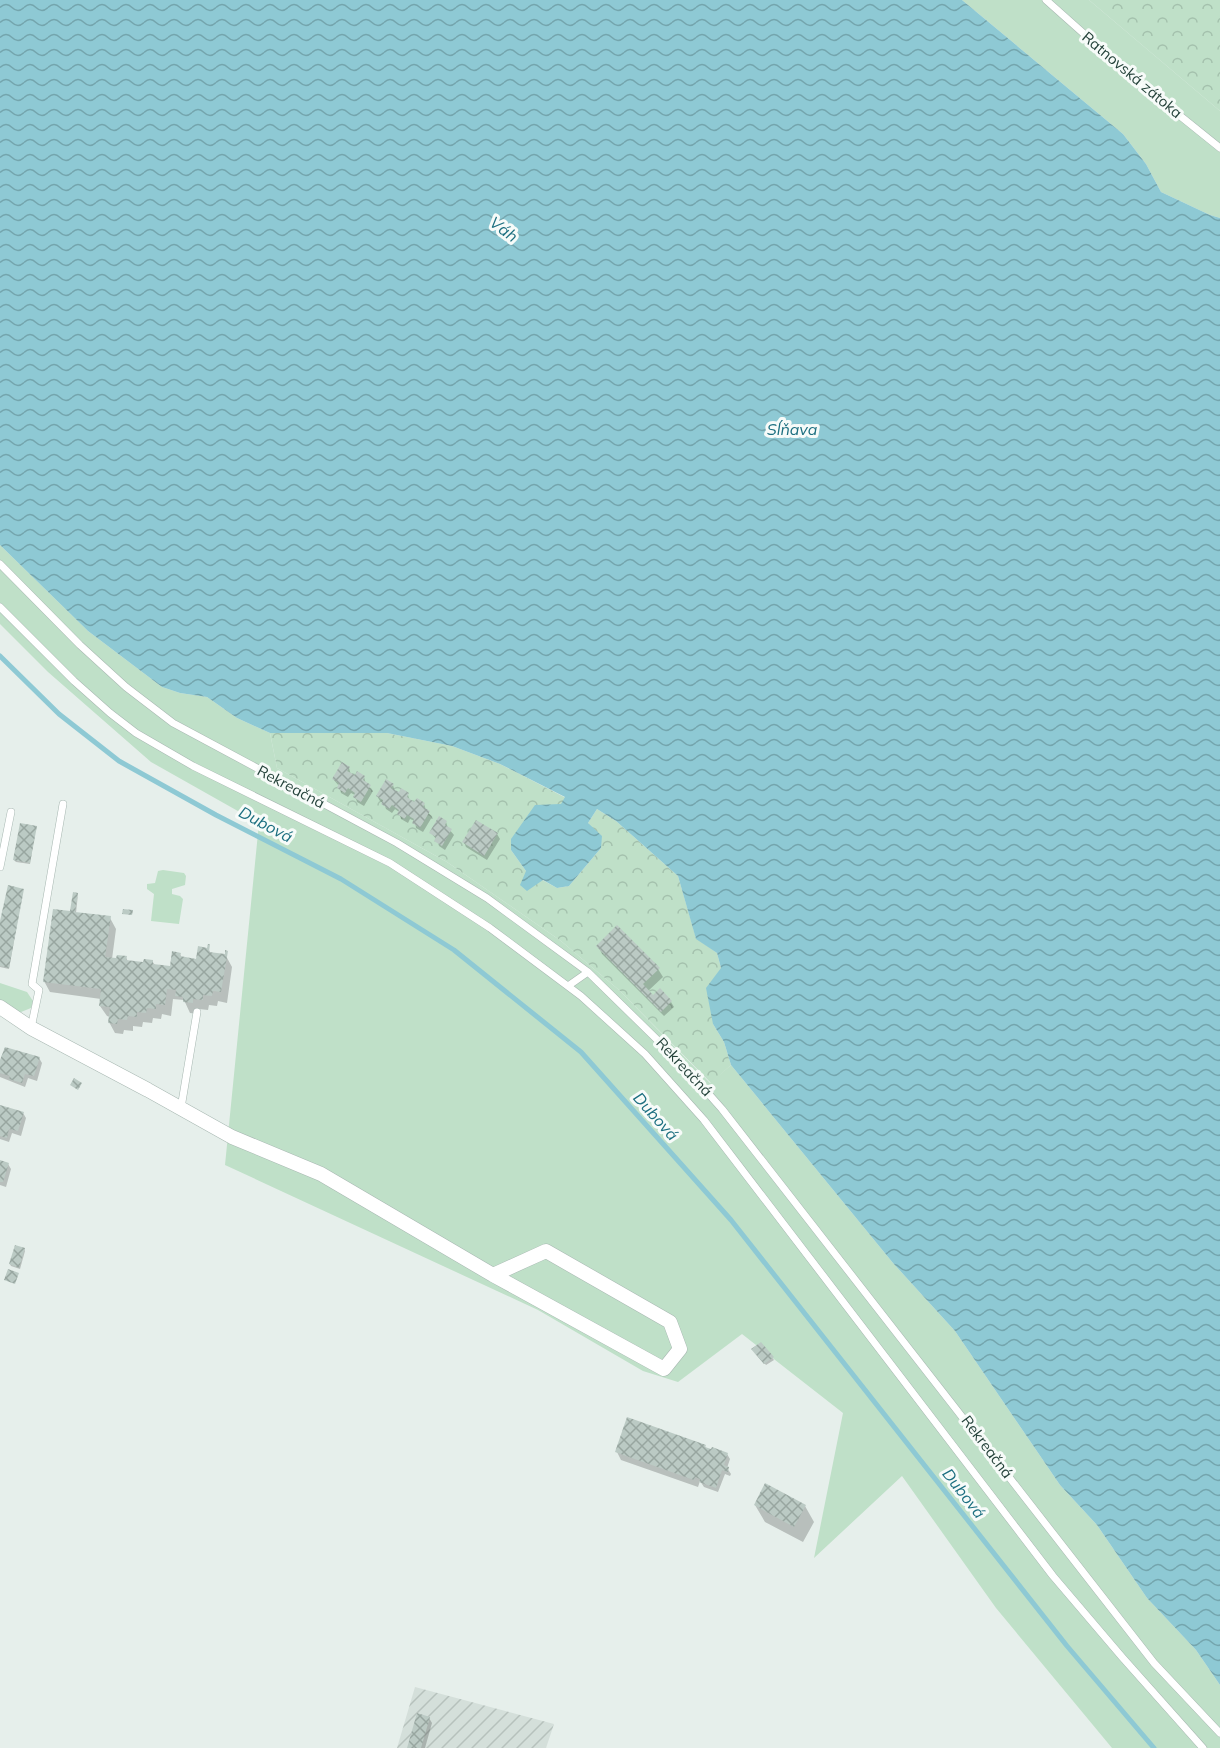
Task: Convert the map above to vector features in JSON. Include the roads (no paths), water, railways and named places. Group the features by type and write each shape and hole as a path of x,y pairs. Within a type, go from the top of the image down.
{"street":[{"path":"0,1007 31,1028 232,1137 321,1174 493,1275 664,1369 680,1349 670,1322 546,1251 493,1275"}],"lane":[{"name":"Ratnovská zátoka","path":"1046,0 1138,82 1220,148"},
{"name":"Rekreačná","path":"0,564 80,645 126,687 173,723 397,843 487,898 588,972 683,1065 722,1109 1140,1645 1220,1732"},
{"path":"0,607 74,681 136,733 193,766 390,863 490,928 568,986 645,1054 704,1120 1053,1575 1122,1658 1203,1748"},
{"path":"31,1028 39,990 32,984 63,804"},
{"path":"0,867 11,812"},
{"path":"568,986 588,972"},
{"path":"181,1108 198,1012"}],"water":[{"name":"Sĺňava","path":"0,0 962,0 1123,134 1146,164 1161,192 1220,218 1220,1685 1196,1650 1147,1598 1097,1525 1060,1485 955,1331 893,1263 731,1065 724,1042 713,1024 706,988 721,968 717,953 696,939 678,876 616,821 597,809 588,823 602,836 601,848 569,886 557,888 543,880 527,891 520,885 526,871 511,850 511,839 535,805 561,804 565,797 500,764 452,746 387,733 270,733 237,718 207,697 180,693 162,687 88,631 0,545"}],"waterway":[{"name":"Dubová","path":"0,656 59,714 119,761 216,815 341,879 454,950 581,1052 731,1220 1067,1646 1154,1748"}],"water label":[{"name":"Váh","path":"504,229"}]}
